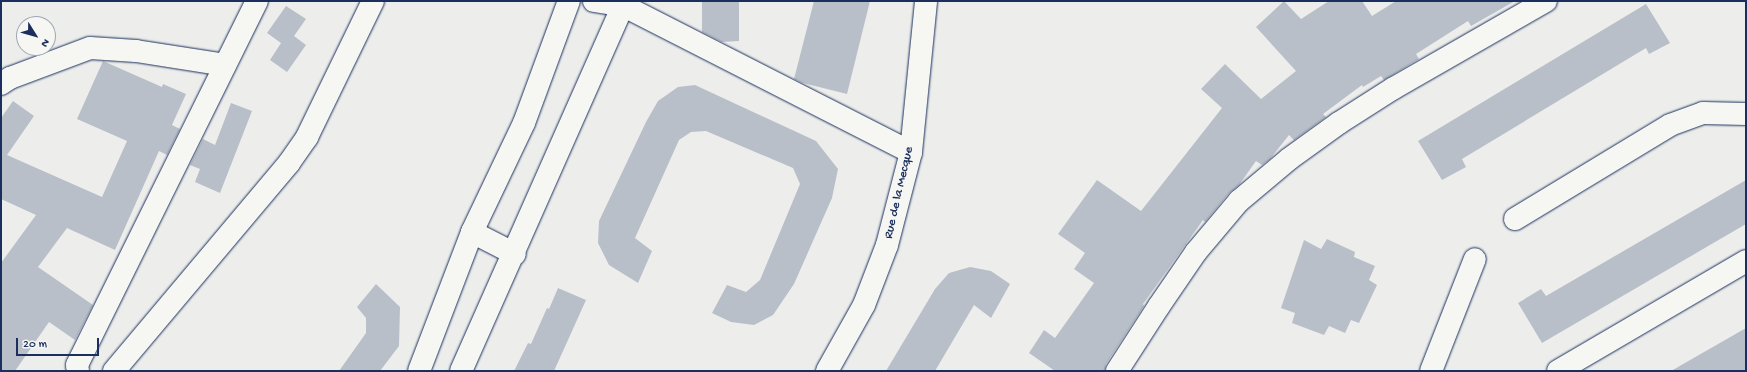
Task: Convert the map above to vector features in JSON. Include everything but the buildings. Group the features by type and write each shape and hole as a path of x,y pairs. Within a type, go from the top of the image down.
{"street":[{"path":"78,371 77,365 257,1"},
{"path":"114,371 289,163 307,137 373,1"},
{"path":"419,371 472,232 524,123 569,1"},
{"path":"594,1 625,3 911,152"},
{"name":"Rue de la Mecque","path":"827,371 864,305 887,245 911,152 926,1"},
{"path":"1117,371 1196,252 1245,196 1289,159 1339,123 1394,88 1546,1"},
{"path":"461,371 515,254 625,3"},
{"path":"1,84 10,78 90,48 136,51 225,65"},
{"path":"1515,219 1670,125 1703,114 1746,114"},
{"path":"472,232 515,254"},
{"path":"1431,371 1475,259"},
{"path":"1558,371 1746,261"}]}
